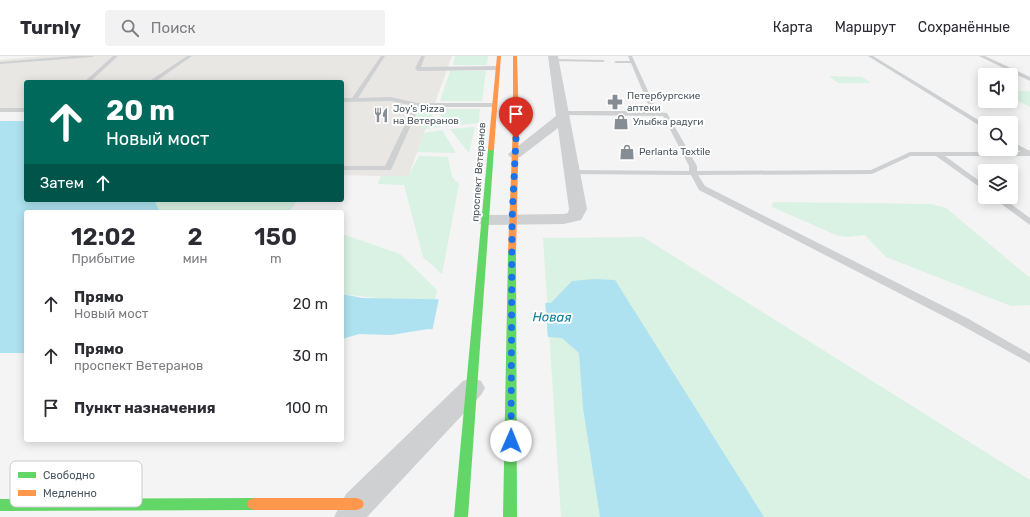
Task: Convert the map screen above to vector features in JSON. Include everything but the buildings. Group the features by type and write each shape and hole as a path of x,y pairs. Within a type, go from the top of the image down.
{"main road":[{"name":"проспект Ветеранов","path":"473,376 499,56"},
{"path":"510,517 512,220 515,154 515,56"},
{"path":"461,517 473,376"},
{"path":"0,505 10,505"},
{"path":"142,507 354,510"}],"street":[{"path":"486,220 564,219 575,216 578,209 553,58"},
{"path":"515,154 563,115"},
{"path":"354,510 473,376"}],"lane":[{"path":"8,62 16,56"},
{"path":"0,63 92,56"},
{"path":"89,80 116,56"},
{"path":"153,80 190,56"},
{"path":"354,99 383,56"},
{"path":"423,56 418,69 498,68"},
{"path":"630,56 651,104 642,112"},
{"path":"870,56 978,123"},
{"path":"981,56 1030,78"},
{"path":"553,58 603,61"},
{"path":"616,62 632,62"},
{"path":"344,100 391,100 417,105 495,105"},
{"path":"344,168 388,168 417,105"},
{"path":"0,110 24,110"},
{"path":"563,115 642,112 658,112 665,114 693,166 693,173 702,188 963,321 1030,358"},
{"path":"1018,147 1030,154 1018,154"},
{"path":"573,172 872,172 910,154 978,154"},
{"path":"938,154 978,184"},
{"path":"1006,204 1030,222"}],"shaded area":[{"path":"44,56 452,56 408,177 344,175 344,80 24,80 24,109 0,110 0,60"}],"green space":[{"path":"455,56 488,56 487,65 453,65"},
{"path":"450,71 486,71 482,101 440,101"},
{"path":"829,76 862,77 871,83 838,83"},
{"path":"1018,91 1030,91 1030,107 1018,101"},
{"path":"419,109 428,109 440,127 425,129 421,126 411,126"},
{"path":"437,109 480,109 479,123 447,126"},
{"path":"475,127 469,153 450,129"},
{"path":"442,130 456,153 417,152 424,133"},
{"path":"419,156 448,157 452,177 459,184 442,274 423,257 404,185 378,184 381,176 408,176"},
{"path":"155,202 296,202 290,210 159,210"},
{"path":"773,202 931,204 946,208 1030,278 1030,305 1011,306 886,257 865,235 847,237 836,235 772,207"},
{"path":"344,235 400,254 437,290 435,300 386,299 344,294"},
{"path":"643,237 1030,480 1030,517 561,517 543,238"}],"water":[{"path":"0,121 24,121 24,202 155,202 159,210 24,210 24,353 0,353"},
{"name":"Новая","path":"594,279 615,280 764,517 600,517 583,408 579,353 562,338 428,329 391,335 359,334 344,338 344,294 362,298 551,303 572,281"}],"pier":[{"path":"439,298 545,300 548,339 432,332"}],"traffic: fast":[{"path":"461,517 491,149"},
{"path":"510,517 512,253"},
{"path":"142,504 254,504"},
{"path":"0,505 10,505"}],"traffic: slow":[{"path":"491,149 499,56"},
{"path":"512,253 516,123 515,56"},
{"path":"254,504 357,504"}],"place":[{"name":"Петербургские аптеки","path":"615,102"},
{"name":"Joy's Pizza на Ветеранов","path":"381,115"},
{"name":"Улыбка радуги","path":"621,122"},
{"name":"Perlanta Textile","path":"627,152"}],"route":[{"path":"511,441 512,220 516,138"}]}
